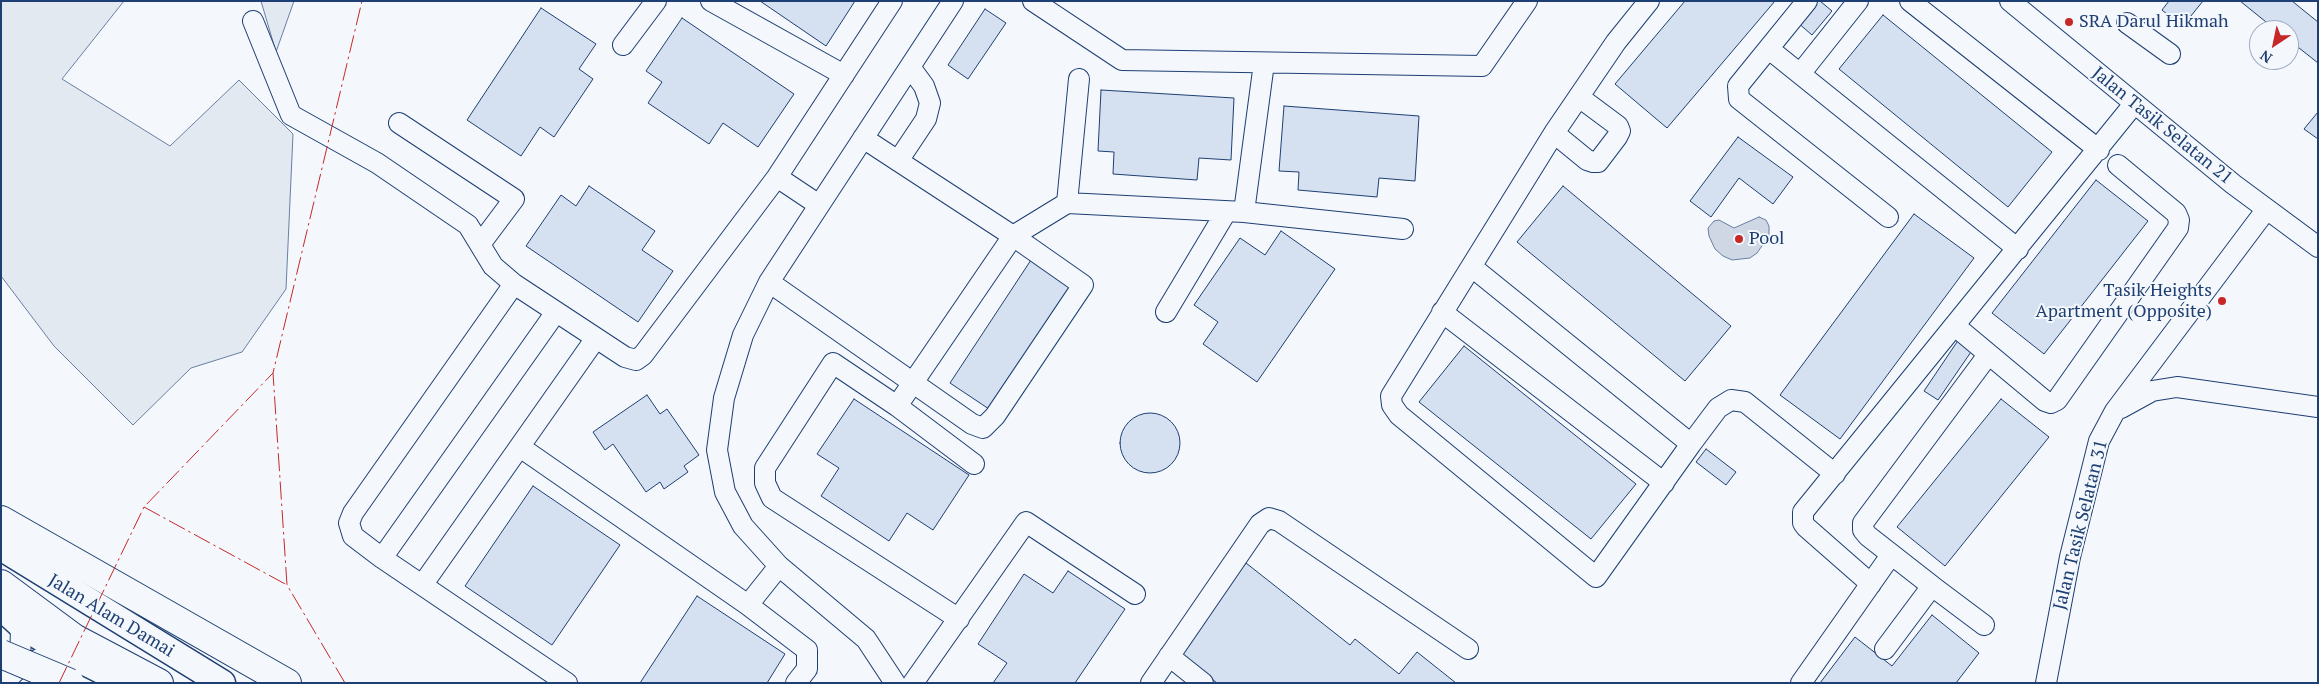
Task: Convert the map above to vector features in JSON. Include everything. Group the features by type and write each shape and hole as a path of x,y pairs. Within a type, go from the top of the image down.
{"highway":[{"path":"1,520 287,683"},
{"path":"1,584 74,638 159,683"},
{"path":"11,661 70,683"}],"main road":[{"name":"Jalan Alam Damai","path":"1,547 222,683"},
{"path":"1,607 21,625 61,650 127,683"}],"street":[{"path":"624,45 656,1"},
{"path":"711,1 844,75"},
{"path":"253,21 291,115 377,164 468,225 481,243 493,266 514,284 596,338 625,356 636,360 644,355 776,177 892,1"},
{"path":"895,683 866,639 779,566 742,526 725,492 717,450 724,398 743,336 769,282 953,1"},
{"path":"1033,1 1122,60 1482,66 1527,1"},
{"path":"1649,1 1616,42 1554,133 1391,396 1392,405 1399,415 1596,576 1718,408 1731,400 1745,402 1835,474"},
{"path":"1807,1 1738,86 1739,100 1888,217"},
{"path":"1800,74 1858,1"},
{"path":"1910,1 2099,150"},
{"name":"Jalan Tasik Selatan 21","path":"2010,1 2266,210 2318,247"},
{"path":"2127,23 2170,54"},
{"path":"1769,49 2018,249"},
{"path":"1166,312 1235,212 1264,63"},
{"path":"898,162 926,119 930,103 924,86 910,67"},
{"path":"1067,203 1079,79"},
{"path":"1554,133 1587,160 1593,162 1598,162 1617,137 1620,131 1618,126 1579,97"},
{"path":"1871,584 1803,523 1803,512 2099,150 2134,104"},
{"path":"399,123 514,199 481,243"},
{"path":"769,282 972,424 983,428 995,416 1084,285 1014,236 862,138"},
{"path":"1955,326 2045,401 2051,403 2058,400 2178,228 2179,220 2176,213 2118,165"},
{"path":"776,177 820,205"},
{"path":"897,406 1014,236 1067,203 1235,212 1403,228"},
{"name":"Jalan Tasik Selatan 31","path":"2046,683 2070,557 2099,442 2115,411 2266,210"},
{"path":"1472,267 1691,444"},
{"path":"514,284 353,513 349,523 353,536 382,558 567,683"},
{"path":"382,558 556,312"},
{"path":"1442,312 1664,483"},
{"path":"423,584 596,338"},
{"path":"1984,625 1891,556 1868,536 1863,530 1863,523 1988,354"},
{"path":"958,619 772,498 765,483 765,468 833,363 897,406 974,464"},
{"path":"2115,411 2152,391 2177,387 2318,407"},
{"path":"520,447 748,605 807,650 807,668 796,683"},
{"path":"1151,683 1260,524 1269,518 1279,520 1468,649"},
{"path":"913,683 1026,522 1135,594"},
{"path":"1801,683 1891,556"},
{"path":"748,605 779,566"},
{"path":"1885,649 1932,586"},
{"path":"3,683 21,625"},
{"path":"11,661 61,650"},
{"path":"1170,656 1203,683"}],"shaded area":[{"path":"1,1 124,1 62,79 170,146 239,80 293,134 286,289 242,352 191,368 133,425 54,346 1,276"},
{"path":"261,1 294,1 276,52"},
{"name":"Pool","path":"1759,217 1766,220 1769,226 1769,236 1757,253 1750,258 1732,260 1723,256 1715,249 1709,236 1708,228 1714,221 1719,220 1734,228"}],"building":[{"path":"760,1 855,1 826,46"},
{"path":"1685,1 1775,1 1667,128 1615,84"},
{"path":"1814,1 1820,1 1832,11 1812,35 1797,22"},
{"path":"2169,1 2203,1 2182,27 2162,10"},
{"path":"2240,1 2292,1 2318,22 2318,63 2299,48 2299,20 2264,20"},
{"path":"541,8 596,44 579,69 593,79 554,137 540,127 521,156 467,120"},
{"path":"985,9 1006,23 968,79 948,65"},
{"path":"1883,15 2052,152 2008,207 1839,69"},
{"path":"682,18 794,94 758,147 723,123 709,144 648,103 662,82 646,71"},
{"path":"1101,90 1234,98 1231,160 1199,158 1197,180 1113,174 1114,152 1098,151"},
{"path":"1284,106 1419,116 1415,181 1379,178 1377,197 1298,190 1299,172 1279,171"},
{"path":"2318,112 2318,139 2304,129"},
{"path":"1738,137 1793,177 1773,204 1739,178 1711,217 1690,201"},
{"path":"2096,180 2148,221 2044,354 1992,313"},
{"path":"589,186 655,231 642,250 673,271 638,322 526,246 561,195 576,206"},
{"path":"1563,186 1731,326 1685,381 1517,242"},
{"path":"1914,214 1974,258 1840,439 1780,395"},
{"path":"1281,231 1335,269 1257,382 1203,344 1218,322 1194,305 1240,238 1265,255"},
{"path":"1031,260 1073,288 992,411 950,383"},
{"path":"1959,339 1973,349 1938,400 1924,391"},
{"path":"1464,346 1636,484 1591,539 1419,402"},
{"path":"647,395 660,414 667,409 699,455 684,466 688,472 664,489 660,482 646,492 613,444 605,450 593,432"},
{"path":"854,399 969,475 933,530 907,513 889,541 821,496 839,468 817,454"},
{"path":"2001,399 2049,437 1945,566 1897,527"},
{"path":"1150,413 1167,418 1175,426 1180,443 1175,460 1167,468 1150,473 1133,468 1125,460 1120,443 1125,426 1133,418"},
{"path":"1706,449 1736,472 1726,485 1696,462"},
{"path":"533,486 620,545 552,645 465,586"},
{"path":"1246,563 1350,645 1355,639 1399,674 1417,652 1456,683 1217,683 1176,650"},
{"path":"1068,571 1125,609 1075,683 993,683 1007,663 978,644 1024,574 1053,593"},
{"path":"697,596 785,654 767,683 640,683"},
{"path":"1932,615 1979,653 1956,683 1820,683 1855,637 1892,666"}],"power":[{"path":"345,683 287,585 273,373 362,1"},
{"path":"59,683 144,507 273,373"},
{"path":"144,507 287,585"}],"place":[{"name":"SRA Darul Hikmah","path":"2069,22"},
{"name":"Pool","path":"1739,239"},
{"name":"Tasik Heights Apartment (Opposite)","path":"2222,301"}]}
